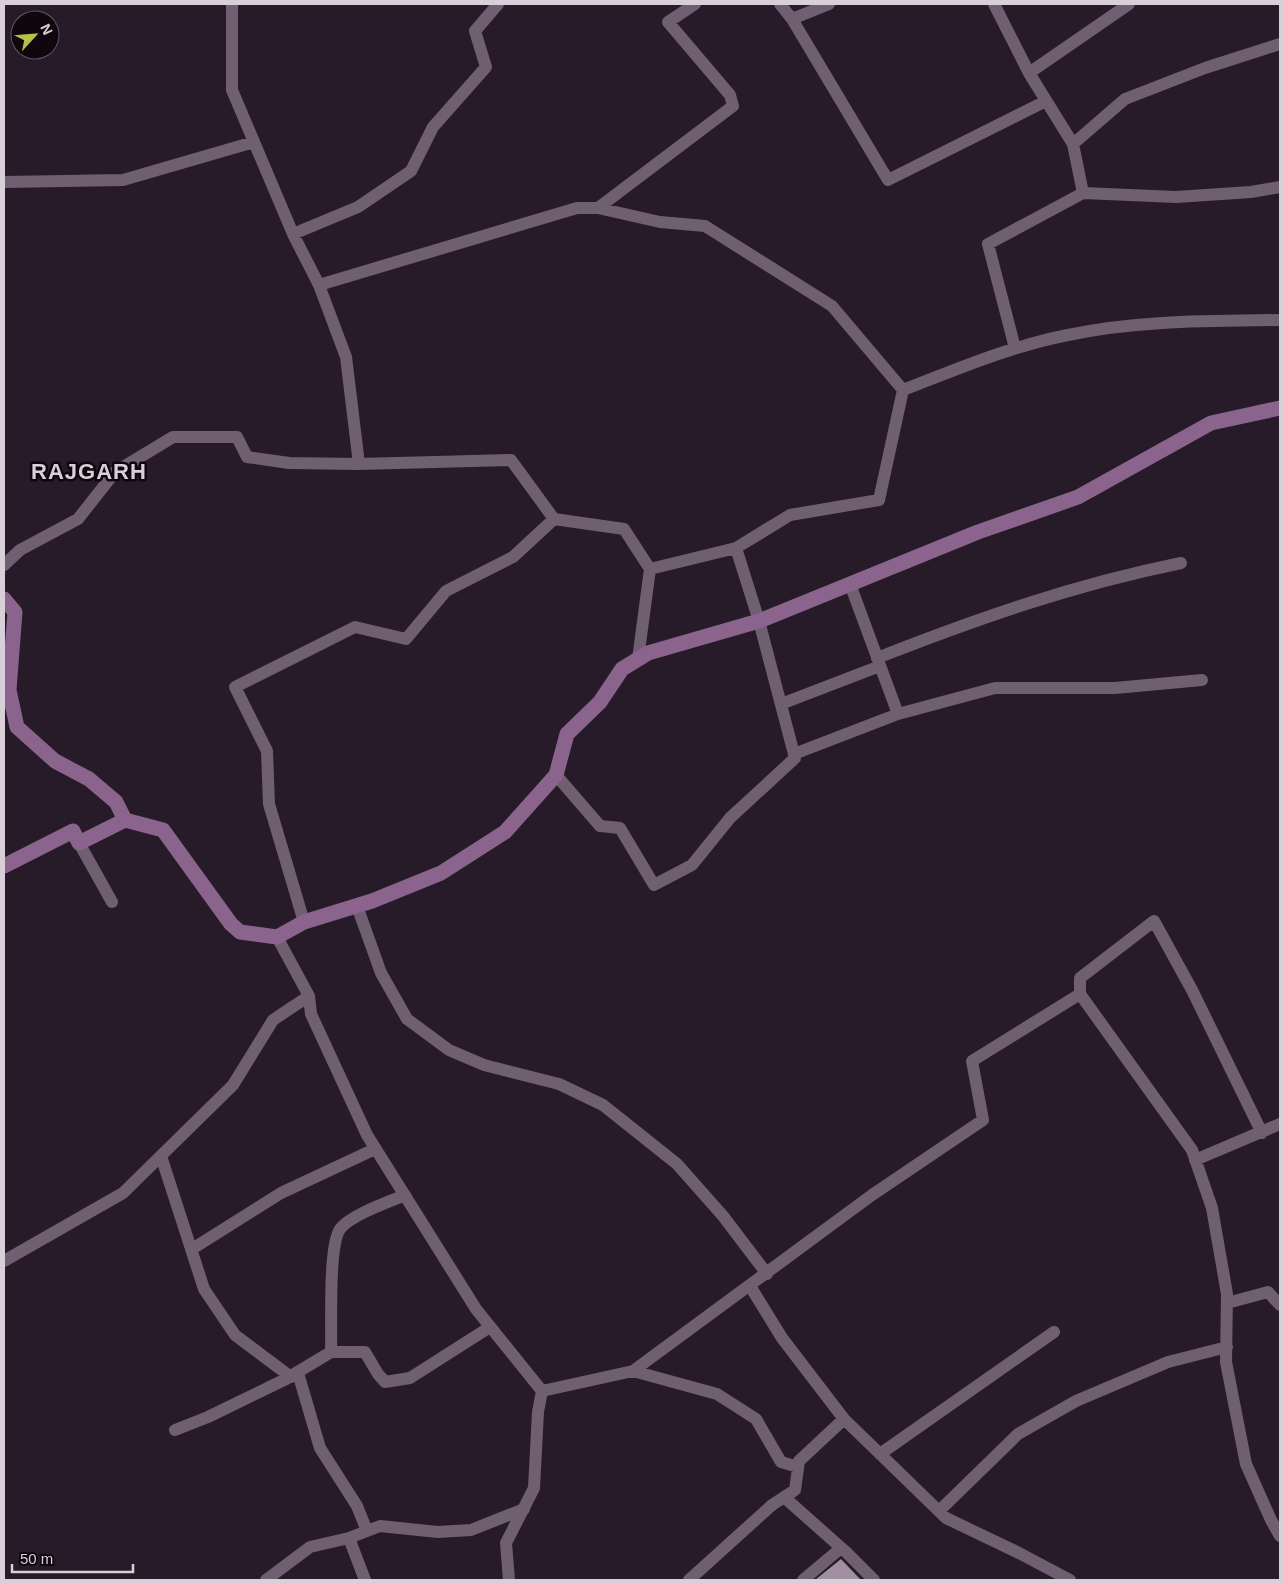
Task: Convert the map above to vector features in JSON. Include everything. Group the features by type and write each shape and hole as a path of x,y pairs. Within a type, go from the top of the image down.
{"street":[{"path":"232,4 232,90 293,234 319,286 346,357 359,464"},
{"path":"293,234 358,207 411,171 434,127 486,67 475,31 498,4"},
{"path":"598,208 732,106 730,95 668,22 695,4"},
{"path":"780,4 792,19 888,180 1046,101"},
{"path":"792,19 829,4"},
{"path":"994,4 1029,73 1073,144 1083,193"},
{"path":"1029,73 1129,4"},
{"path":"1073,144 1125,99 1204,68 1280,44"},
{"path":"4,182 124,180 254,142"},
{"path":"1015,348 988,244 1083,193 1176,196 1251,192 1280,186"},
{"path":"319,286 577,208 598,208 660,222 705,226 832,306 903,390"},
{"path":"903,390 1015,348 1069,334 1168,322 1280,320"},
{"path":"650,569 736,548 790,515 879,500 903,390"},
{"path":"79,843 125,820 163,830 231,924 240,932 277,937 304,922 357,906 441,873 505,832 556,776 567,734 600,702 622,669 638,659 657,650 760,621 978,532 1078,497 1211,423 1280,408"},
{"path":"4,565 20,550 78,519 115,472 173,437 237,436 247,457 289,463 359,464 511,460 554,519 624,529 650,569 638,659"},
{"path":"304,922 269,804 267,751 235,687 355,627 406,640 446,591 513,557 554,519"},
{"path":"556,776 600,826 620,828 654,885 692,865 730,818 795,758 760,621 736,548"},
{"path":"781,704 878,662 1032,600 1124,575 1181,563"},
{"path":"850,584 898,714"},
{"path":"4,599 15,612 9,690 16,727 55,761 89,779 116,802 125,820"},
{"path":"794,754 898,714 995,688 1115,688 1202,680"},
{"path":"4,866 73,831 112,902"},
{"path":"357,906 381,973 407,1019 449,1050 484,1065 559,1084 603,1105 677,1164 723,1216 766,1274"},
{"path":"1262,1133 1192,990 1154,921 1080,978 1080,994 1192,1150 1212,1208 1228,1294 1226,1362 1246,1464 1280,1536"},
{"path":"277,937 309,996 311,1014 367,1135 476,1309 542,1391 538,1412 534,1488 506,1543 509,1580"},
{"path":"542,1391 633,1370 872,1195 983,1120 972,1060 1080,994"},
{"path":"4,1261 123,1192 233,1085 273,1020 309,996"},
{"path":"1195,1160 1280,1124"},
{"path":"192,1249 281,1193 375,1148"},
{"path":"160,1156 204,1289 235,1335 294,1375 320,1448 357,1506 367,1531"},
{"path":"332,1352 334,1250 340,1229 354,1219 405,1195"},
{"path":"750,1286 782,1338 844,1419 946,1518 1070,1580"},
{"path":"1227,1304 1268,1292 1280,1305"},
{"path":"175,1430 208,1418 294,1375 332,1352 365,1352 385,1382 410,1378 490,1327"},
{"path":"880,1454 1054,1332"},
{"path":"939,1511 1018,1434 1076,1401 1168,1362 1227,1347"},
{"path":"633,1370 717,1394 756,1420 780,1462 798,1467"},
{"path":"690,1580 772,1505 795,1490 799,1461 844,1419"},
{"path":"784,1497 842,1548 874,1580"},
{"path":"266,1580 310,1547 350,1538 380,1526 438,1532 471,1530 524,1509"},
{"path":"350,1538 366,1580"},
{"path":"803,1580 842,1548"}],"building":[{"path":"841,1559 861,1580 815,1580"}],"district":[{"name":"RAJGARH","path":"89,471"}]}
